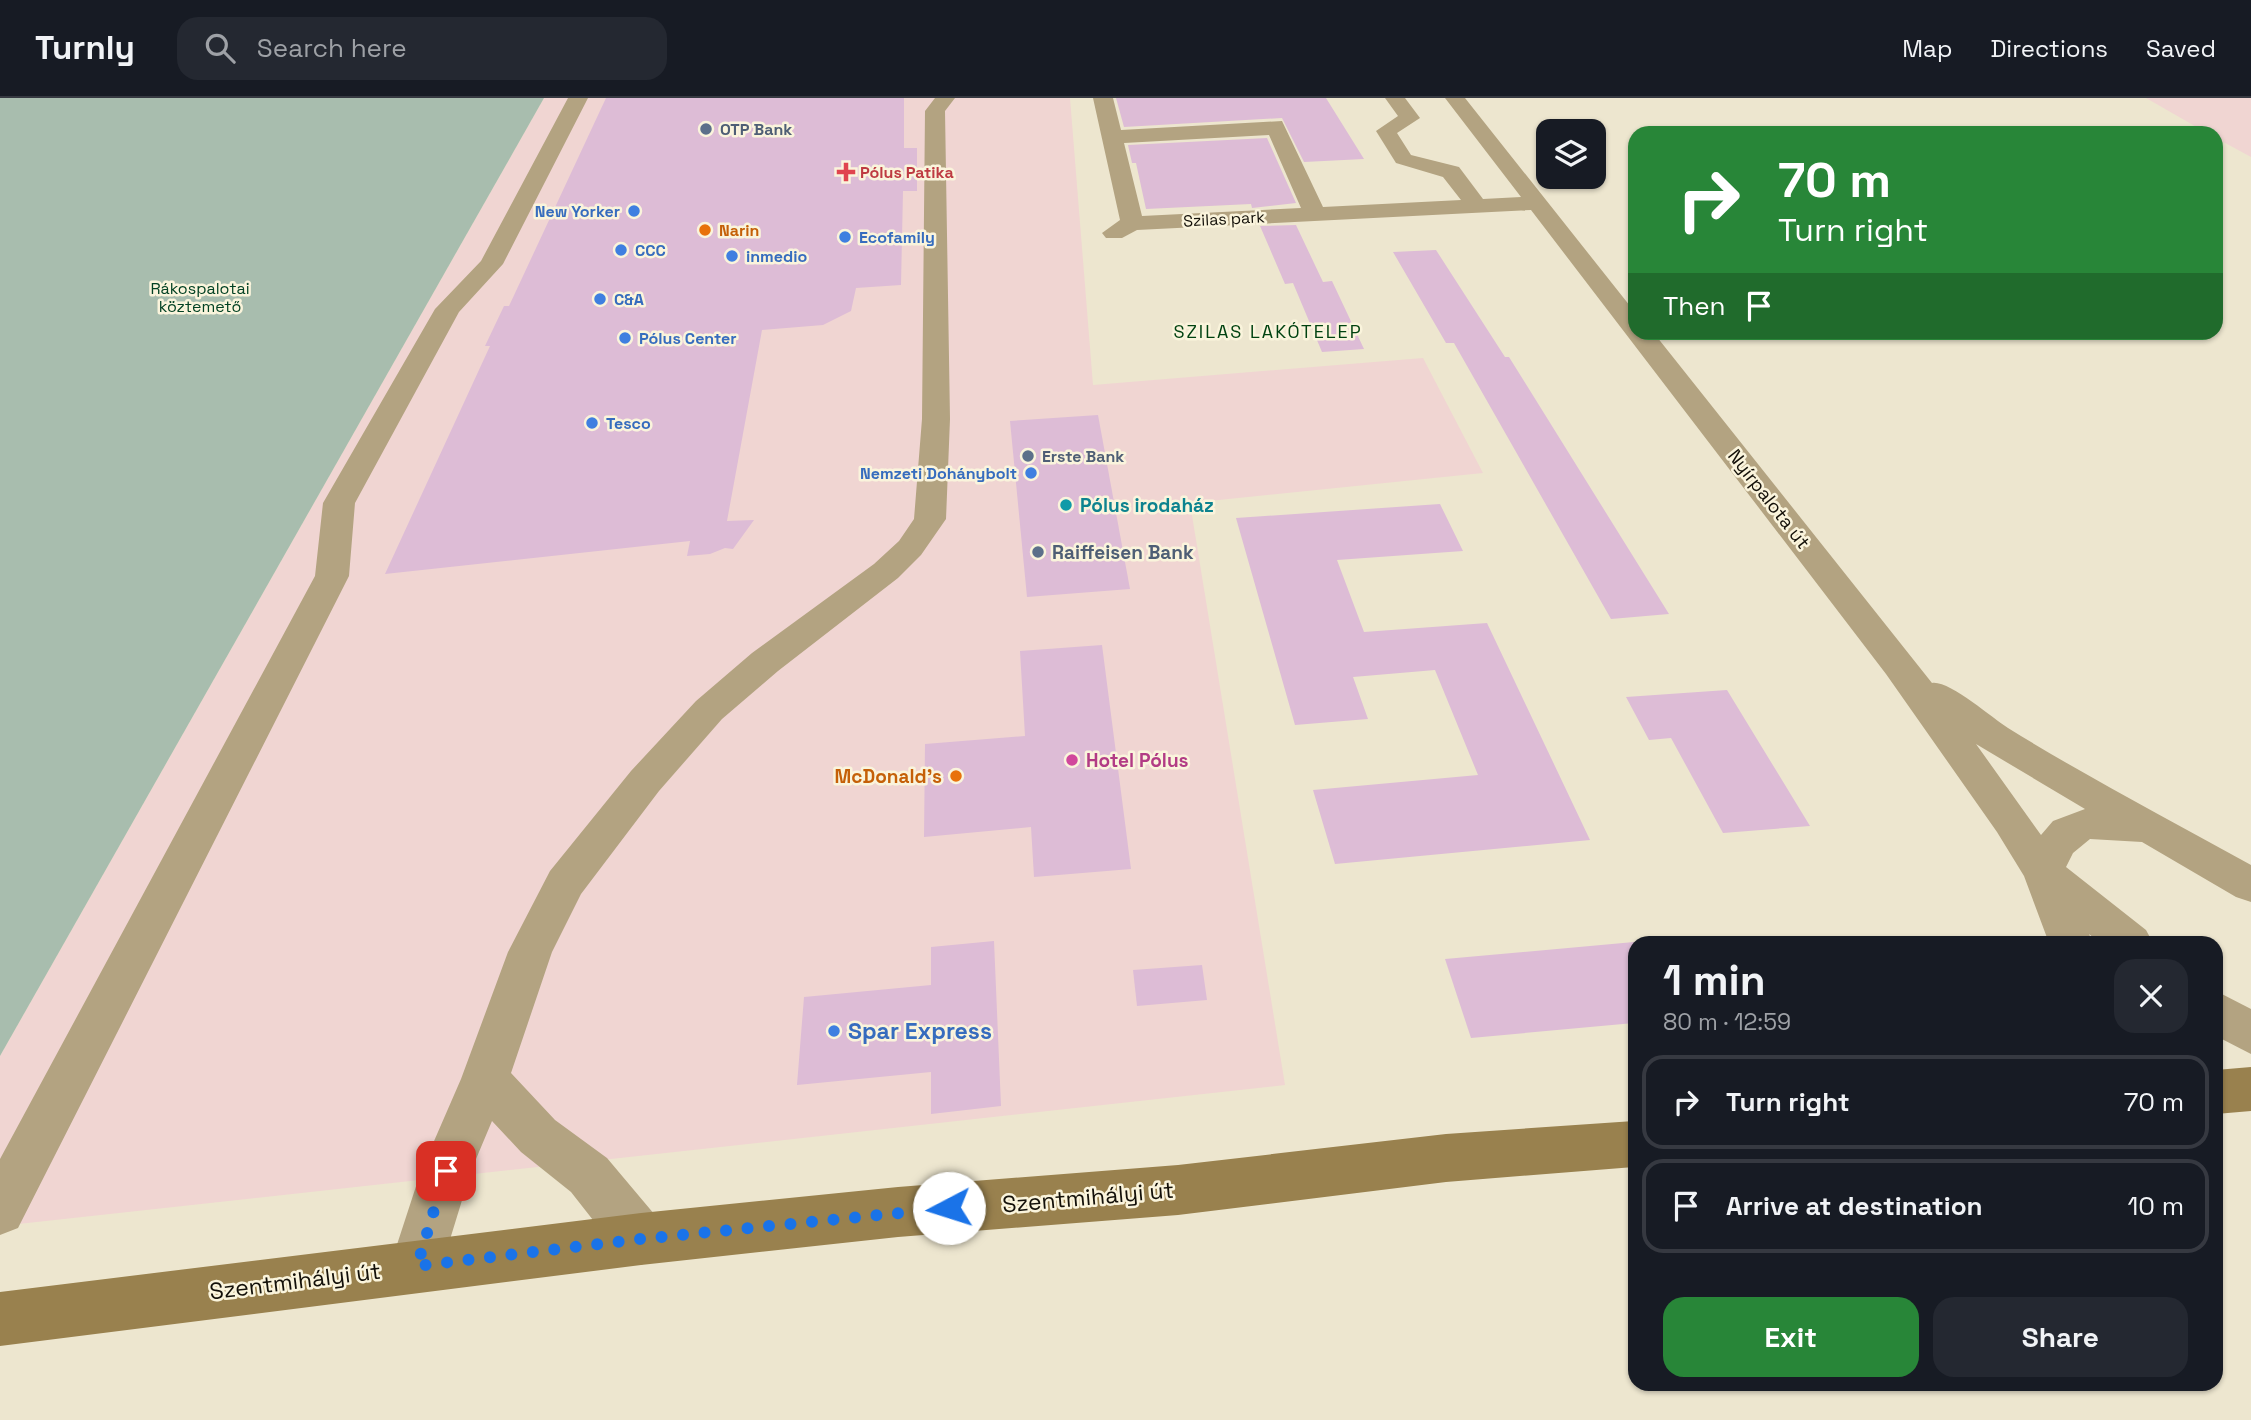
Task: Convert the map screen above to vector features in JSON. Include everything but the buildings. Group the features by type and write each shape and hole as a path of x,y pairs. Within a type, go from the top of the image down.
{"main road":[{"path":"2223,1091 2251,1089"},
{"name":"Szentmihályi út","path":"0,1319 641,1239 898,1212 1178,1189 1446,1158 1628,1144"}],"street":[{"path":"0,1210 332,576 339,503 447,309 491,264 578,98"},
{"path":"417,1266 446,1171 485,1079 530,952 565,883 645,781 733,687 886,571 910,548 930,519 936,419 935,111 945,98"},
{"name":"Szilas park","path":"1103,98 1123,228 1315,214 1537,203"},
{"path":"1395,98 1410,118 1386,131 1403,159 1451,172 1477,206"},
{"path":"1455,98 1628,319"},
{"path":"1111,137 1275,127 1315,214"},
{"name":"Nyírpalota út","path":"1645,340 1899,665 2011,821 2043,872 2122,936"},
{"name":"Nyírpalota út","path":"1899,665 1975,726 2251,886"},
{"path":"2068,936 2043,872 2051,848 2072,828 2090,821 2114,823 2158,834"},
{"path":"2223,1016 2251,1034"},
{"path":"485,1079 538,1136 589,1175 641,1239"}],"shaded area":[{"path":"544,98 1070,98 1093,385 1423,358 1483,473 1190,503 1285,1085 0,1226 0,1056"},
{"path":"2146,98 2251,98 2251,157 2223,142 2223,126 2195,126"}],"green space":[{"name":"Rákospalotai köztemető","path":"0,98 544,98 0,1056"}],"place":[{"name":"OTP Bank","path":"706,129"},
{"name":"Pólus Patika","path":"846,172"},
{"name":"New Yorker","path":"634,211"},
{"name":"Narin","path":"705,230"},
{"name":"Ecofamily","path":"845,237"},
{"name":"CCC","path":"621,250"},
{"name":"inmedio","path":"732,256"},
{"name":"C&A","path":"600,299"},
{"name":"Pólus Center","path":"625,338"},
{"name":"Tesco","path":"592,423"},
{"name":"Erste Bank","path":"1028,456"},
{"name":"Nemzeti Dohánybolt","path":"1031,473"},
{"name":"Pólus irodaház","path":"1066,505"},
{"name":"Raiffeisen Bank","path":"1038,552"},
{"name":"Hotel Pólus","path":"1072,760"},
{"name":"McDonald's","path":"956,776"},
{"name":"Spar Express","path":"834,1031"}],"district":[{"name":"SZILAS LAKÓTELEP","path":"1268,331"}],"route":[{"path":"446,1171 417,1266 641,1239 949,1208"}]}
